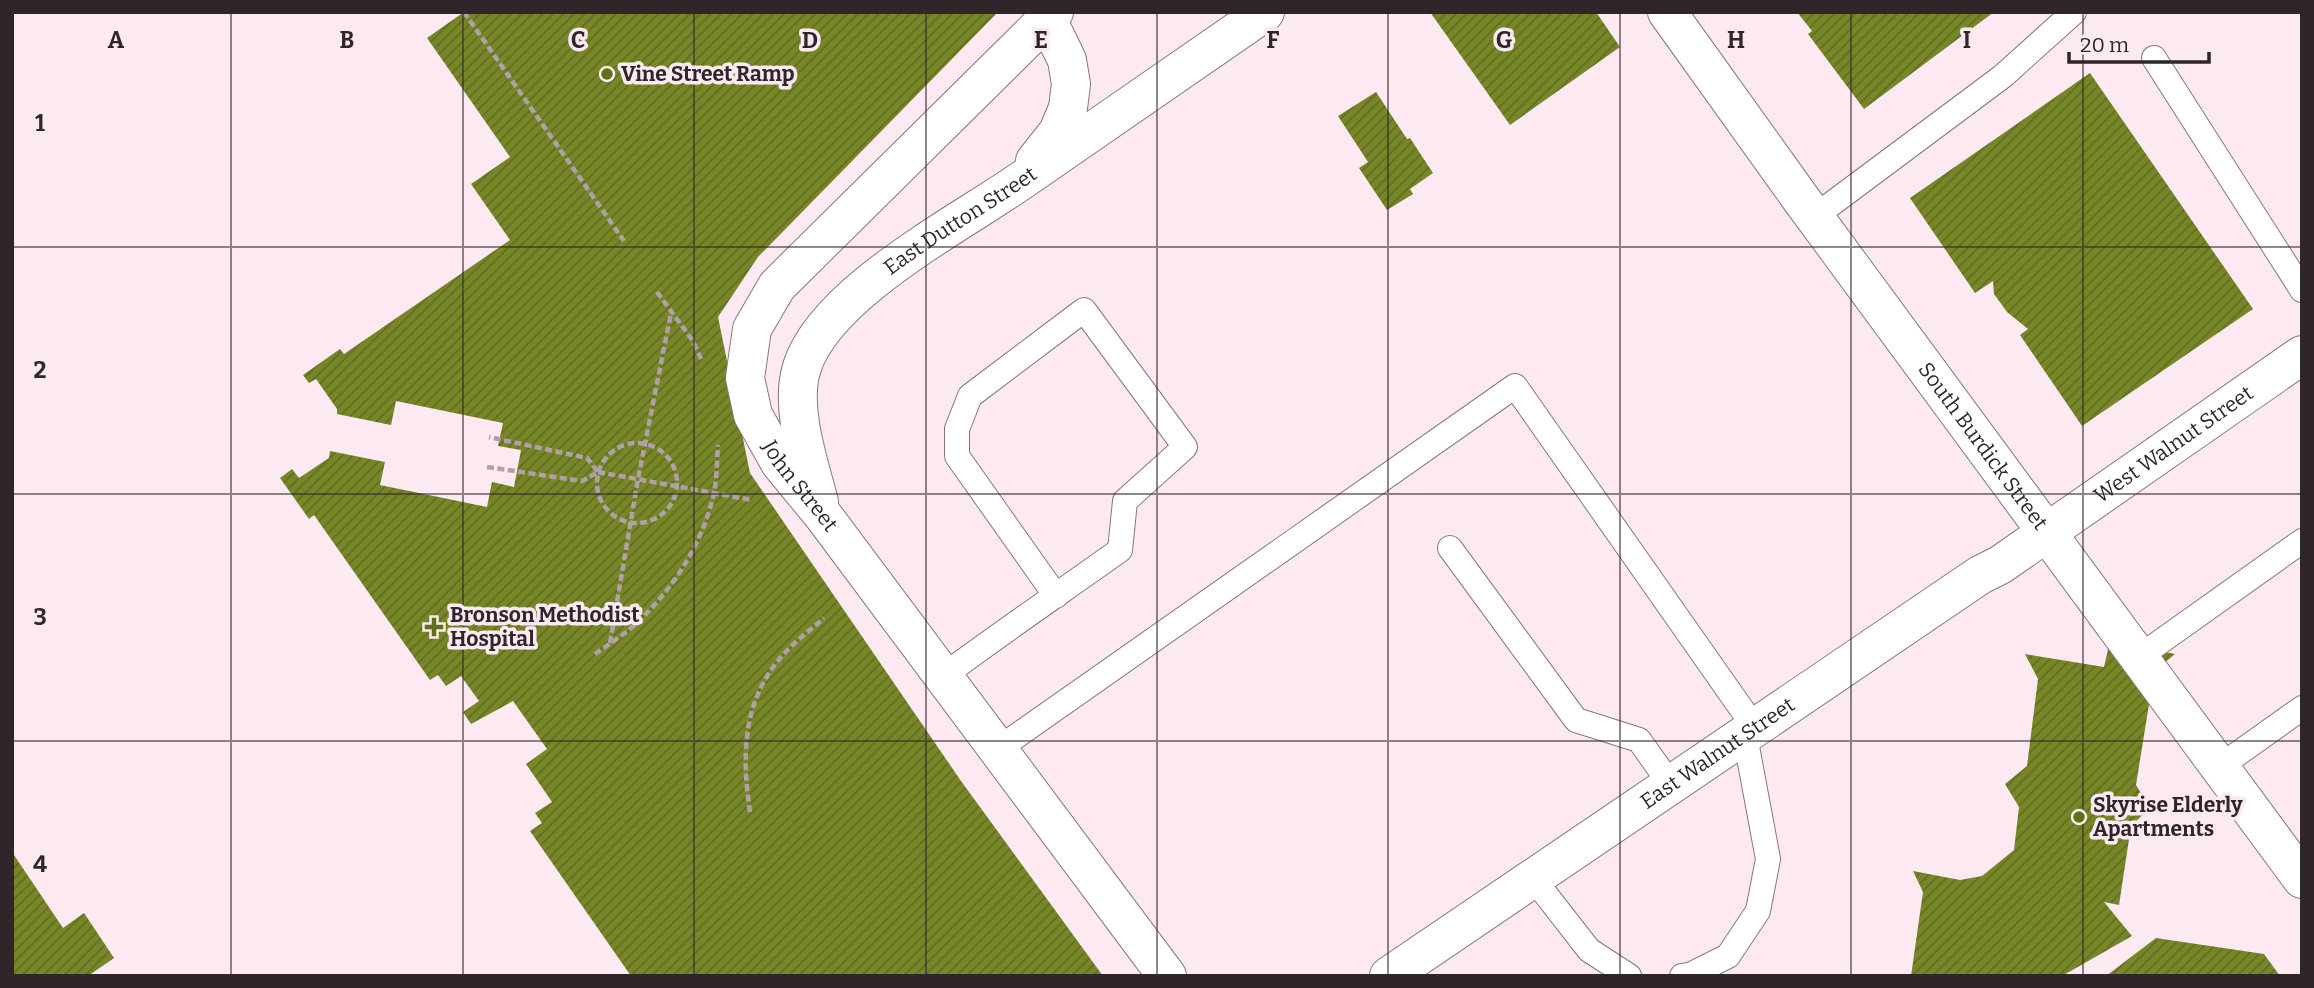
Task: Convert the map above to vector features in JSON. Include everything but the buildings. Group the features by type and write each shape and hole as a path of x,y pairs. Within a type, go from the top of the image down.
{"street":[{"name":"East Dutton Street","path":"822,514 797,403 801,369 812,341 838,311 916,249 1019,182 1265,12"},
{"name":"South Burdick Street","path":"1667,12 1814,217 2302,879"},
{"path":"1019,182 1058,132 1068,108 1071,84 1067,60 1050,15"},
{"name":"John Street","path":"1050,15 777,286 752,329 745,378 753,415 780,463 822,514 1167,976"},
{"name":"West Walnut Street","path":"2046,531 2302,355"},
{"name":"East Walnut Street","path":"1389,976 1980,575 2000,565 2046,531"}],"lane":[{"path":"1814,217 2003,76 2074,12"},
{"path":"2154,58 2302,290"},
{"path":"943,676 1056,596 1120,550 1125,501 1185,447 1084,310 970,396 957,429 957,456 1056,596"},
{"path":"998,750 1515,386 1750,732 1768,859 1758,911 1728,956 1690,975 1682,976"},
{"path":"2139,657 2302,541"},
{"path":"1450,548 1576,720 1639,740 1671,785"},
{"path":"2220,767 2302,708"},
{"path":"1533,878 1589,950 1629,976"}],"path":[{"path":"464,12 624,242"},
{"path":"657,292 693,341 705,367"},
{"path":"610,643 638,480 672,312"},
{"path":"594,654 630,629 679,575 698,543 714,493 719,435"},
{"path":"489,437 587,458 598,472 758,502"},
{"path":"629,444 645,444 663,453 671,463 676,475 672,501 664,512 639,523 615,516 600,498 598,472 609,454 618,448 629,444"},
{"path":"487,467 582,481 598,472"},
{"path":"750,812 746,786 746,747 749,718 760,687 777,661 824,618"}],"place":[{"name":"Vine Street Ramp","path":"607,74"},
{"name":"Bronson Methodist Hospital","path":"434,627"},
{"name":"Skyrise Elderly Apartments","path":"2079,817"}]}
